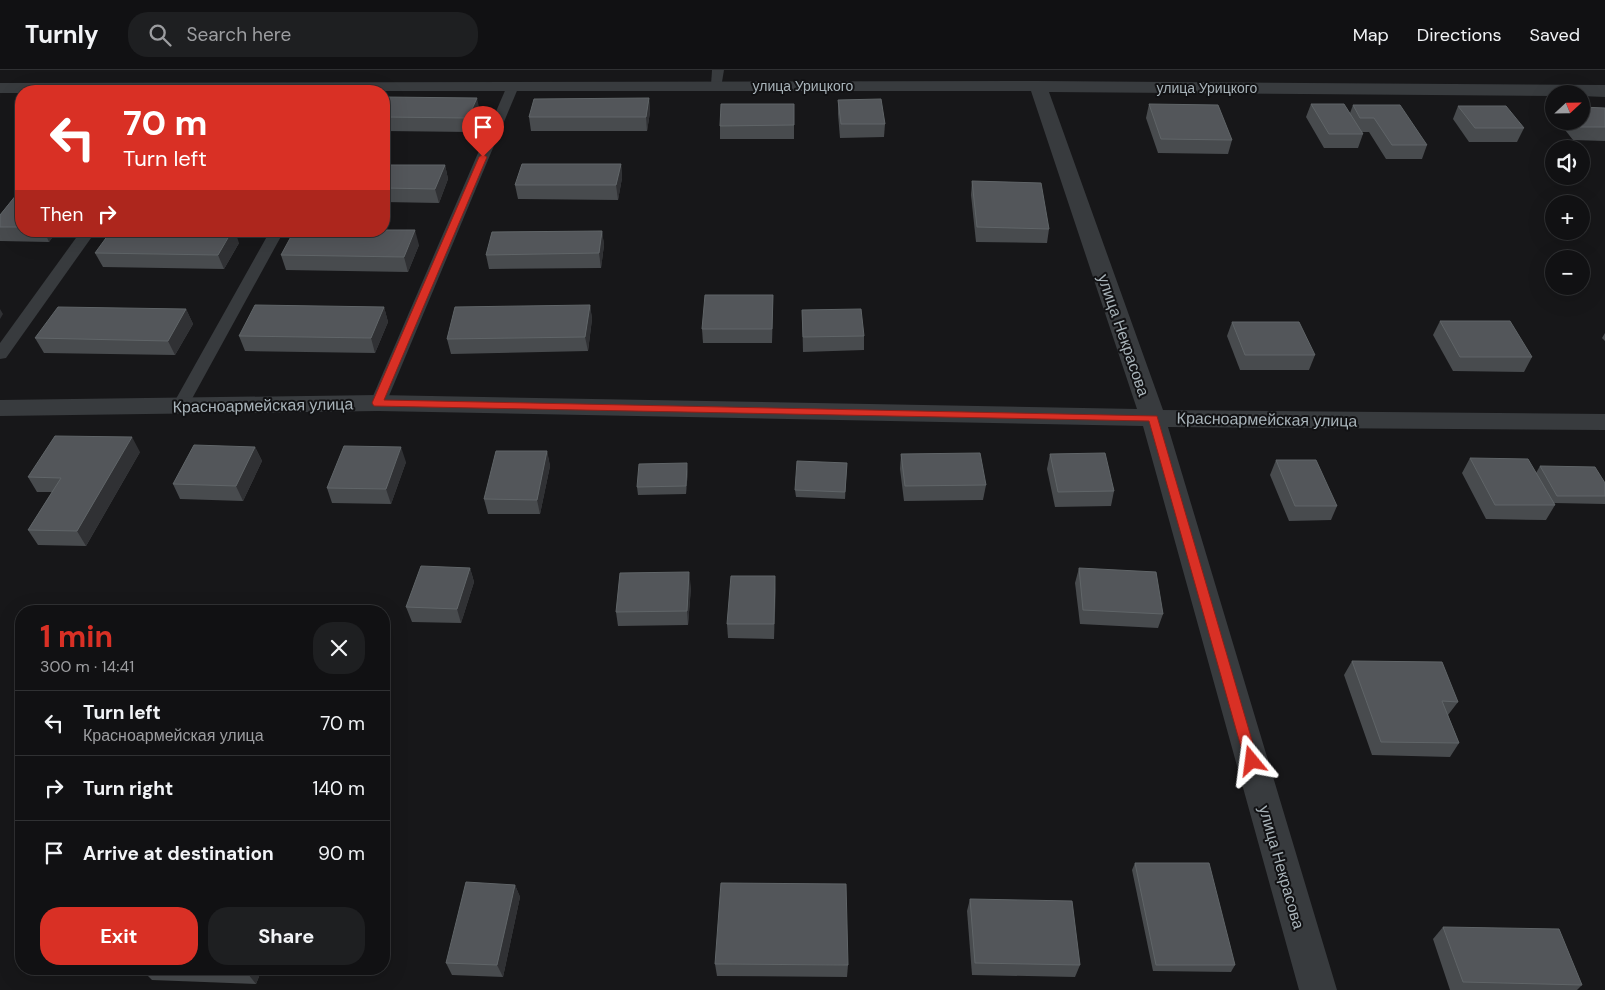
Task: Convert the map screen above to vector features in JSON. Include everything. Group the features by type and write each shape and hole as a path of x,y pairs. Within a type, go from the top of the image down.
{"street":[{"name":"улица Урицкого","path":"390,88 513,86 718,78 1054,81 1605,90"},
{"name":"улица Некрасова","path":"1054,81 1318,990"},
{"name":"улица Урицкого","path":"0,88 15,88"},
{"name":"Красноармейская улица","path":"0,408 378,403 1153,418 1605,422"}],"lane":[{"path":"378,403 513,86"},
{"path":"0,354 85,237"},
{"path":"180,406 274,237"}],"building":[{"path":"390,97 477,98 468,118 390,117"},
{"path":"649,98 646,117 529,117 534,99"},
{"path":"881,99 885,124 841,124 838,100"},
{"path":"721,104 794,104 794,125 720,126"},
{"path":"1149,104 1218,105 1232,140 1161,139"},
{"path":"1311,104 1344,104 1363,134 1329,134"},
{"path":"1353,105 1400,105 1427,145 1392,145 1374,118 1360,118"},
{"path":"1458,106 1506,106 1524,128 1475,128"},
{"path":"1590,107 1605,108 1605,127 1590,127"},
{"path":"522,164 621,164 616,185 515,185"},
{"path":"390,165 445,165 435,189 390,188"},
{"path":"972,181 1041,183 1049,229 977,227"},
{"path":"15,196 15,227 0,227 0,215"},
{"path":"390,230 415,230 404,257 281,255 291,237 390,237"},
{"path":"602,231 599,253 486,255 492,232"},
{"path":"107,237 228,237 218,255 95,253"},
{"path":"705,295 773,295 772,329 702,329"},
{"path":"255,305 384,307 371,338 239,336"},
{"path":"590,305 585,337 447,339 455,307"},
{"path":"58,307 186,309 168,341 35,338"},
{"path":"861,309 864,336 803,337 802,310"},
{"path":"1440,321 1510,321 1532,357 1460,357"},
{"path":"1232,322 1299,322 1315,355 1245,355"},
{"path":"55,436 132,437 77,531 28,530 61,478 28,477"},
{"path":"194,445 255,447 236,486 173,484"},
{"path":"344,446 401,447 386,489 327,488"},
{"path":"496,451 547,451 537,500 484,499"},
{"path":"980,453 986,485 905,486 901,454"},
{"path":"1105,453 1114,491 1058,492 1050,454"},
{"path":"1470,458 1528,459 1555,505 1495,505"},
{"path":"1276,460 1316,460 1337,506 1295,506"},
{"path":"797,461 847,463 845,492 795,490"},
{"path":"687,463 686,486 637,487 639,464"},
{"path":"1540,466 1595,467 1605,483 1605,496 1557,496"},
{"path":"421,566 470,568 457,609 406,607"},
{"path":"1079,568 1156,572 1163,614 1083,610"},
{"path":"689,572 687,611 616,612 620,573"},
{"path":"731,576 775,576 774,624 727,624"},
{"path":"1352,661 1442,662 1458,702 1442,701 1459,743 1381,742"},
{"path":"1135,863 1209,863 1235,965 1156,965"},
{"path":"466,882 515,885 497,965 446,963"},
{"path":"721,883 846,884 848,965 715,964"},
{"path":"970,899 1072,901 1080,965 975,963"},
{"path":"1443,927 1559,929 1582,985 1463,982"}],"route":[{"path":"483,157 378,403 1153,418 1252,761"}]}
